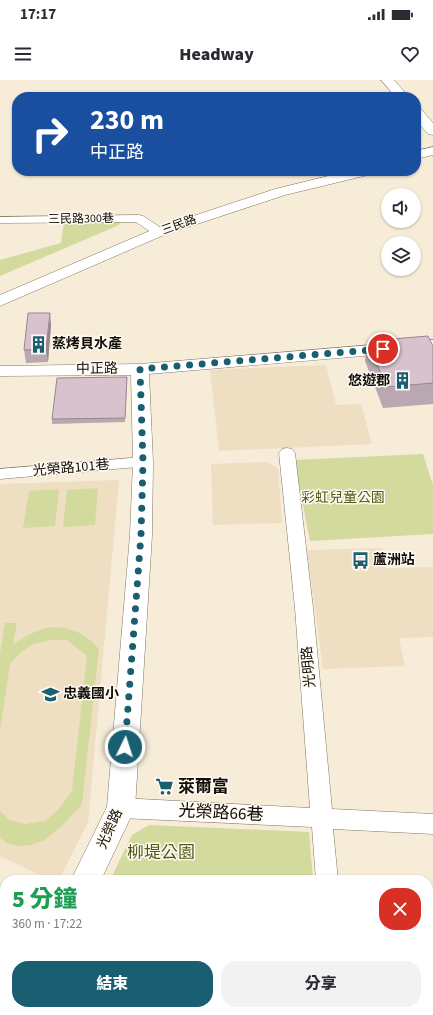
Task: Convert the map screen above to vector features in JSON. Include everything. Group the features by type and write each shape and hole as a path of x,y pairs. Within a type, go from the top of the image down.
{"street":[{"path":"388,80 399,92"},
{"path":"421,118 433,131"},
{"path":"421,153 433,151"},
{"path":"421,161 433,159"},
{"name":"三民路","path":"0,292 154,229 247,194 314,176"},
{"name":"三民路","path":"0,301 154,229 280,192 346,176"},
{"name":"三民路300巷","path":"0,220 139,218 154,229"},
{"name":"中正路","path":"0,371 140,369 433,345"},
{"name":"光榮路","path":"88,875 121,808 141,535 143,462 140,369"},
{"name":"光明路","path":"287,453 304,608 327,875"},
{"name":"光榮路101巷","path":"0,474 143,462"},
{"name":"光榮路66巷","path":"121,808 433,824"}],"shaded area":[{"path":"326,365 336,405 361,404 372,444 219,451 210,370"},
{"path":"266,462 278,468 282,523 213,525 211,464"},
{"name":"忠義國小","path":"119,480 88,823 62,875 40,875 0,856 0,484"},
{"path":"382,548 386,568 433,567 433,637 399,638 405,666 323,669 307,550"}],"green space":[{"path":"120,222 119,225 0,276 0,260 61,243 64,223"},
{"name":"彩虹兒童公園","path":"423,454 433,485 433,534 310,541 294,460"},
{"path":"98,488 95,525 63,527 67,490"},
{"path":"59,489 55,526 23,528 29,491"},
{"path":"5,623 17,623 13,644 28,635 43,629 59,627 77,632 89,639 99,649 82,804 63,825 45,840 31,845 20,846 9,844 0,838 0,811 10,820 25,824 45,821 59,809 72,791 87,656 67,640 50,640 33,644 19,654 10,664 0,731 0,654"},
{"name":"柳堤公園","path":"149,825 309,832 313,875 112,875 132,835"}],"building":[{"path":"28,313 50,313 46,349 24,350"},
{"path":"428,336 433,346 433,383 386,387 368,341"},
{"path":"127,377 125,418 52,419 57,378"}],"place":[{"name":"蒸烤貝水產","path":"39,344"},
{"name":"悠遊郡","path":"403,381"},
{"name":"蘆洲站","path":"360,560"},
{"name":"忠義國小","path":"50,694"},
{"name":"萊爾富","path":"165,787"}],"route":[{"path":"125,747 141,535 143,462 140,369 383,349"}]}
